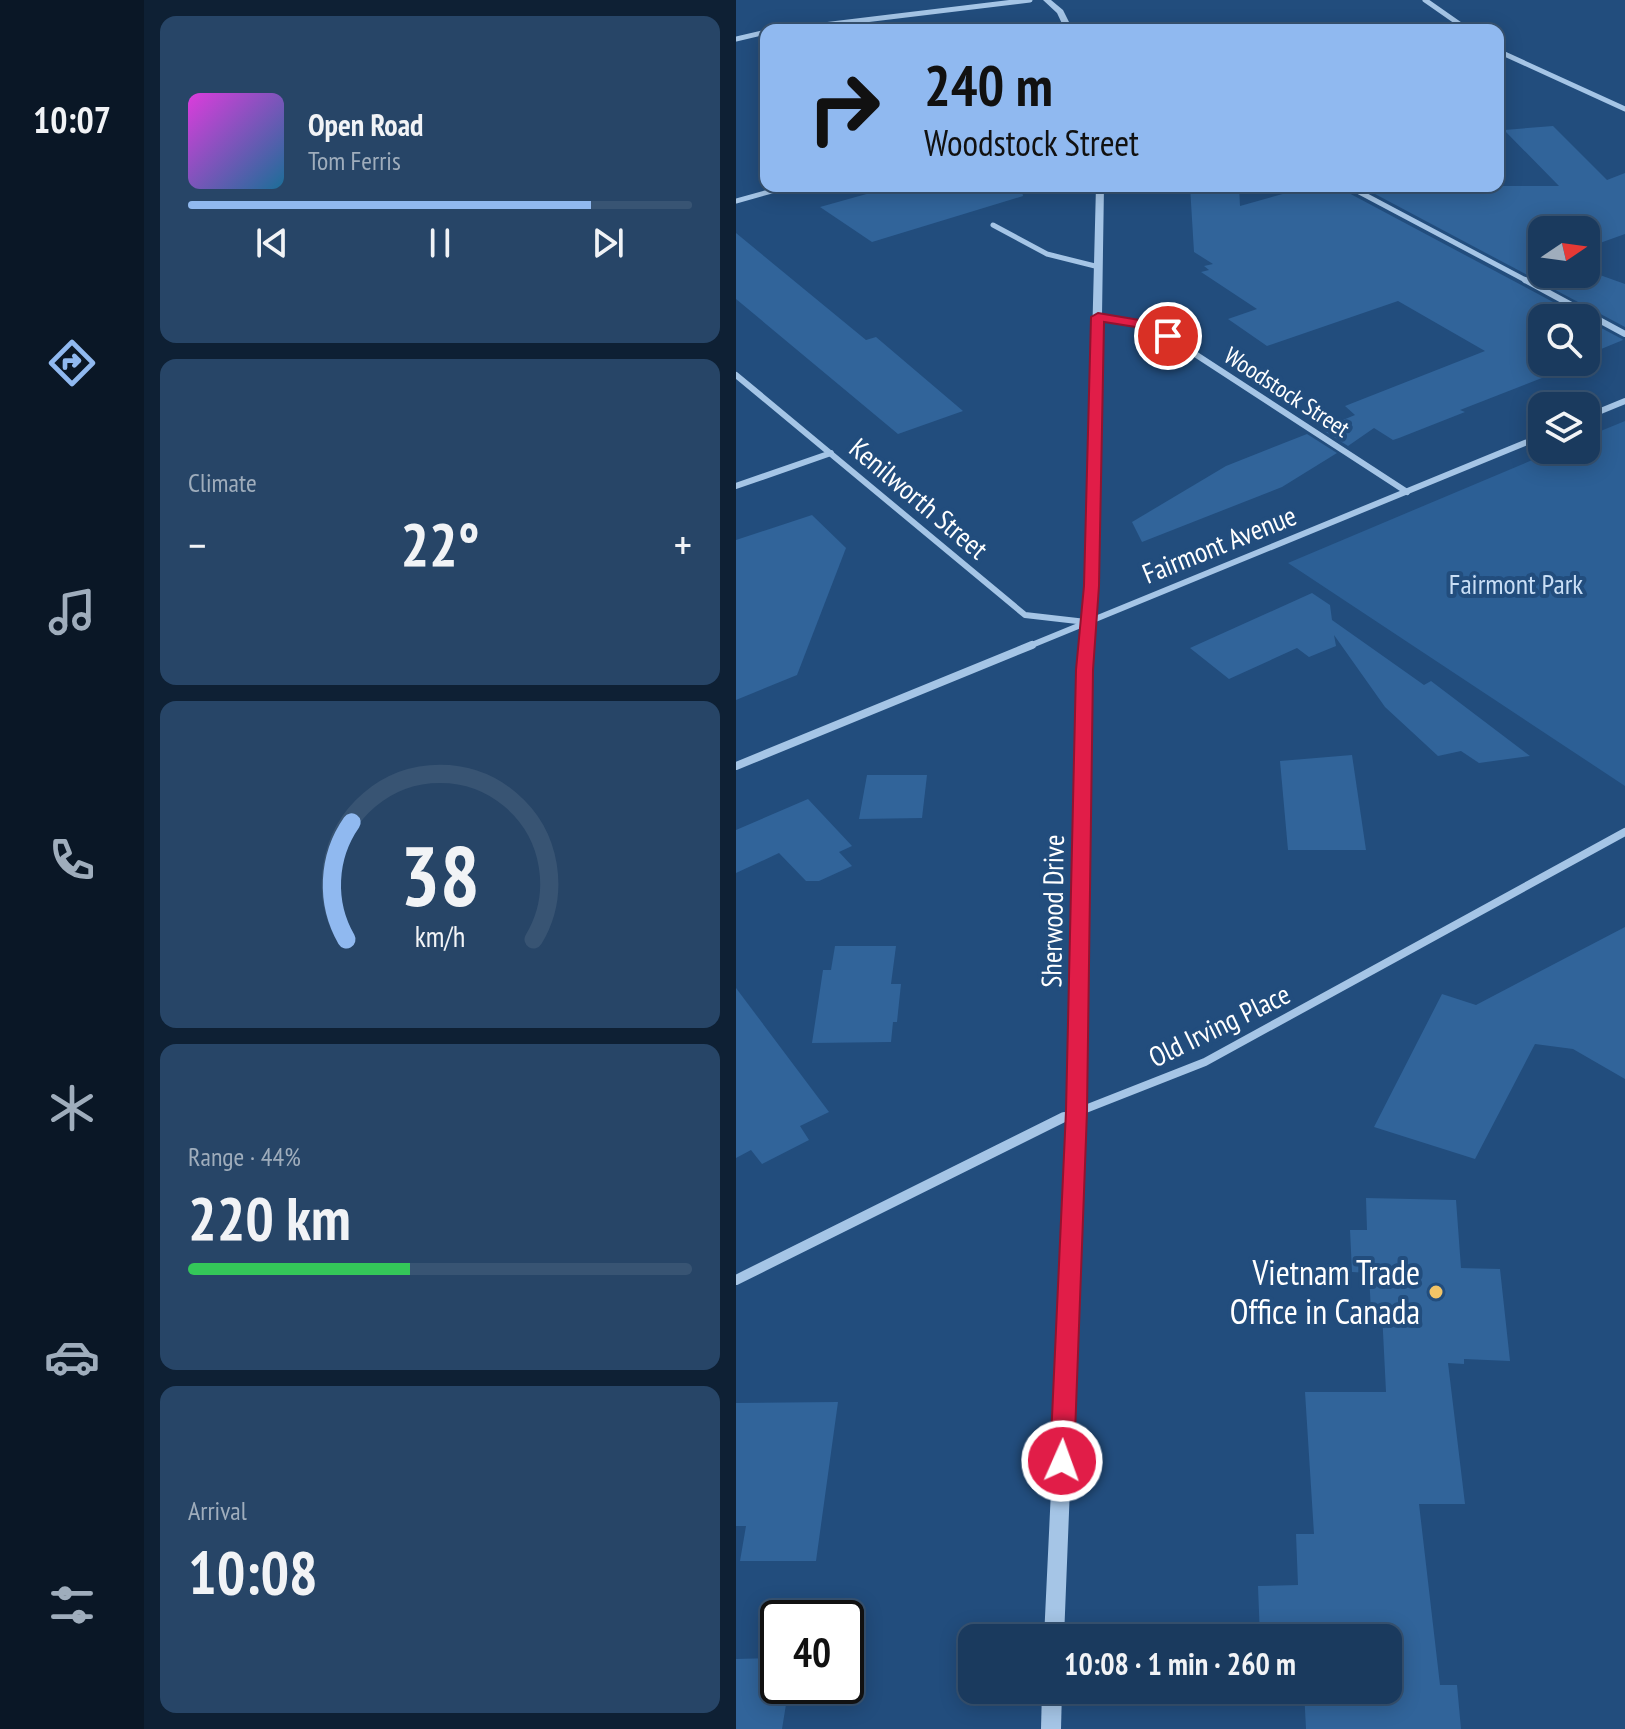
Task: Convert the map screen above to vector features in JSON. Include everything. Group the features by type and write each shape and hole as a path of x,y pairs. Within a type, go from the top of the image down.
{"street":[{"path":"832,24 1030,0"},
{"path":"1047,0 1060,12 1066,24"},
{"path":"1425,0 1459,24"},
{"path":"736,39 760,33"},
{"path":"1504,54 1625,109"},
{"path":"736,201 768,192"},
{"name":"Sherwood Drive","path":"1055,1624 1077,1111 1100,192"},
{"path":"1359,192 1625,334"},
{"path":"993,225 1047,254 1099,267"},
{"name":"Woodstock Street","path":"1098,317 1152,326 1407,492"},
{"name":"Kenilworth Street","path":"736,375 1025,615 1087,622"},
{"path":"1600,411 1625,401"},
{"name":"Fairmont Avenue","path":"736,766 1528,442"},
{"path":"736,486 831,453"},
{"name":"Old Irving Place","path":"736,1280 1077,1111 1205,1062 1625,832"},
{"path":"1051,1729 1052,1704"}],"green space":[{"name":"Fairmont Park","path":"1625,421 1625,786 1288,563 1528,462 1600,464 1600,431"}],"building":[{"path":"1553,126 1607,180 1625,173 1625,234 1600,243 1600,216 1528,216 1528,275 1371,192 1504,192 1504,186 1559,186 1504,130"},
{"path":"874,192 1022,192 1023,196 872,242 820,207"},
{"path":"1190,192 1239,192 1240,206 1290,192 1347,192 1557,304 1528,304 1528,376 1547,376 1399,438 1393,440 1374,428 1348,446 1321,429 1355,415 1345,406 1485,351 1398,301 1267,346 1228,319 1257,309 1201,272 1209,270 1204,266 1213,264 1194,252"},
{"path":"736,233 866,340 876,337 963,411 898,434 736,299"},
{"path":"1600,275 1625,284 1625,327 1600,314 1600,304 1582,304 1552,288 1600,288"},
{"path":"1600,328 1623,340 1600,349"},
{"path":"1307,434 1337,453 1282,487 1142,542 1132,522 1226,466"},
{"path":"812,515 846,548 797,675 736,700 736,540"},
{"path":"1312,593 1330,605 1332,620 1424,685 1431,681 1530,756 1479,763 1461,751 1438,756 1385,707 1334,635 1336,646 1309,657 1297,648 1229,679 1190,648"},
{"path":"1352,755 1366,850 1288,850 1280,761"},
{"path":"867,775 927,775 922,818 859,819"},
{"path":"808,799 852,846 839,852 852,866 819,881 806,881 779,853 736,873 736,830"},
{"path":"1625,927 1625,1079 1573,1049 1535,1044 1475,1159 1374,1127 1442,994 1476,1005"},
{"path":"835,946 896,946 891,984 901,984 897,1022 893,1022 891,1042 812,1043 823,970 831,970"},
{"path":"736,988 829,1112 800,1126 809,1140 762,1164 751,1150 736,1158"},
{"path":"1366,1198 1456,1200 1461,1268 1500,1269 1510,1361 1464,1359 1464,1364 1448,1363 1465,1504 1419,1504 1440,1685 1457,1685 1461,1729 1306,1729 1305,1704 1402,1704 1402,1624 1259,1624 1258,1586 1298,1585 1296,1534 1314,1534 1305,1392 1386,1392 1382,1312 1371,1312 1369,1273 1352,1272 1350,1230 1367,1230"},
{"path":"838,1402 816,1561 740,1561 746,1526 736,1526 736,1403"},
{"path":"760,1658 760,1704 786,1704 782,1729 736,1729 736,1659"}],"place":[{"name":"Vietnam Trade Office in Canada","path":"1436,1292"}],"route":[{"path":"1062,1461 1077,1111 1085,670 1092,586 1098,317 1152,326 1168,336"}]}
